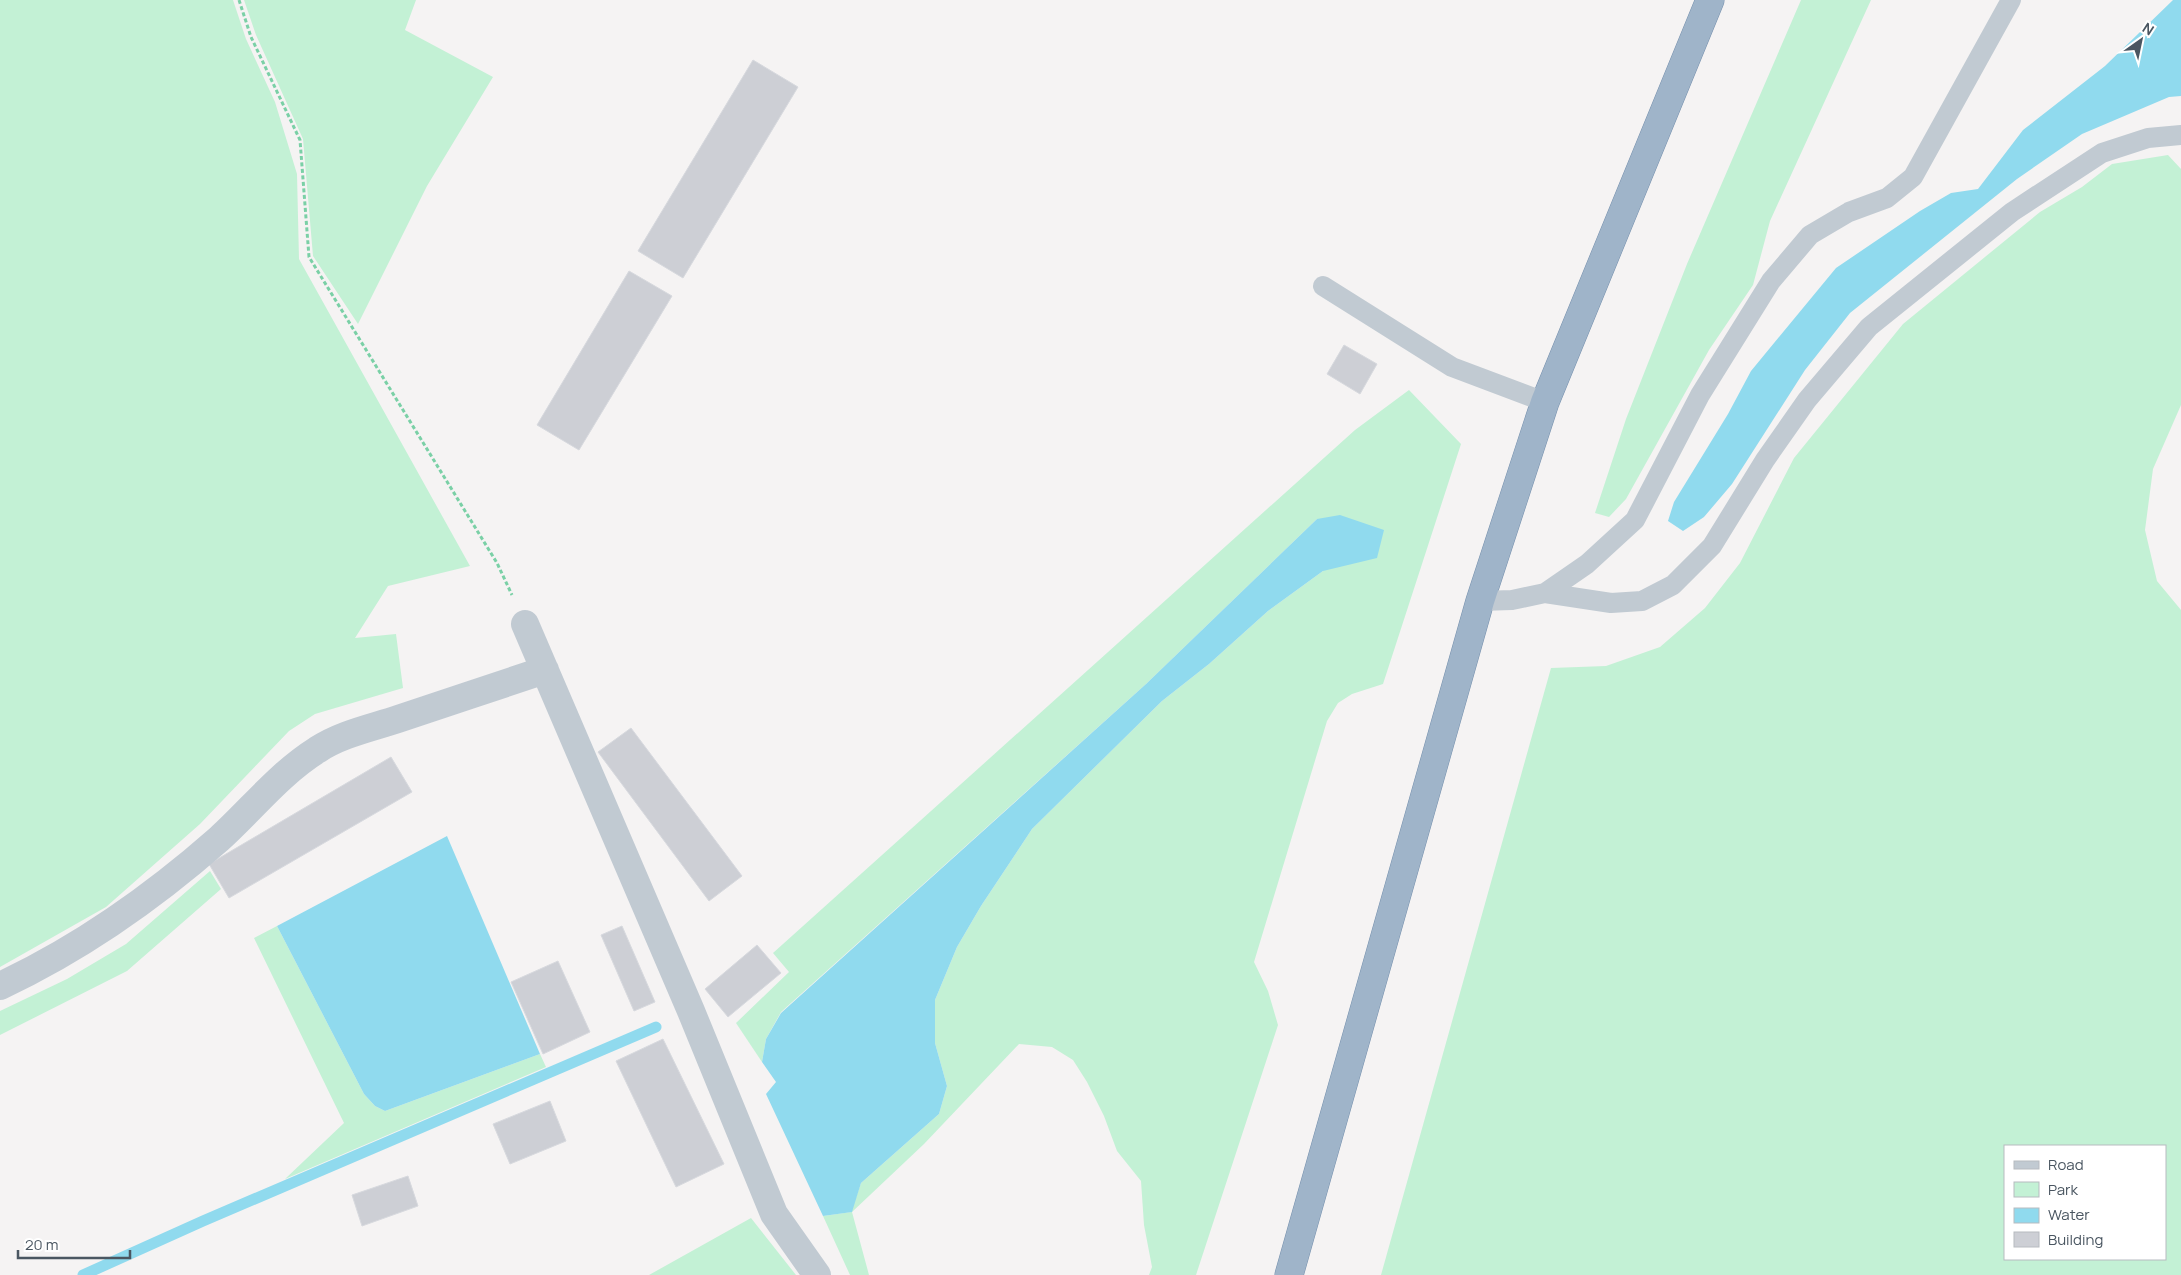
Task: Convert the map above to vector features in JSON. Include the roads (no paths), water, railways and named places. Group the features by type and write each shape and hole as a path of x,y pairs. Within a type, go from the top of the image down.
{"highway":[{"path":"1289,1275 1480,601 1545,402 1710,0"}],"street":[{"path":"525,624 691,1011 774,1214 817,1275"},
{"path":"0,986 75,947 146,899 175,877 223,835 280,777 317,750 350,734 545,670"}],"lane":[{"path":"1545,593 1587,564 1635,520 1700,395 1771,281 1810,235 1849,212 1888,198 1913,177 2011,0"},
{"path":"1480,601 1512,600 1545,593 1611,603 1642,601 1673,585 1712,546 1765,460 1802,408 1869,327 2012,212 2102,153 2148,138 2181,134"},
{"path":"1323,286 1452,367 1545,402"}],"water":[{"path":"2173,0 2181,0 2181,96 2169,97 2082,134 2017,179 1850,313 1805,370 1732,484 1704,517 1683,531 1668,521 1674,502 1728,414 1751,371 1836,268 1920,211 1951,193 1978,189 2023,130 2105,66"},
{"path":"1340,515 1384,530 1377,558 1323,571 1268,611 1209,664 1162,701 1032,829 981,906 957,947 935,1000 935,1043 947,1086 939,1114 861,1183 852,1212 823,1216 766,1094 776,1082 762,1062 766,1039 781,1013 1146,684 1317,519"},
{"path":"447,836 540,1054 385,1111 375,1106 364,1094 277,926"}],"waterway":[{"path":"83,1275 203,1221 656,1027"}]}
